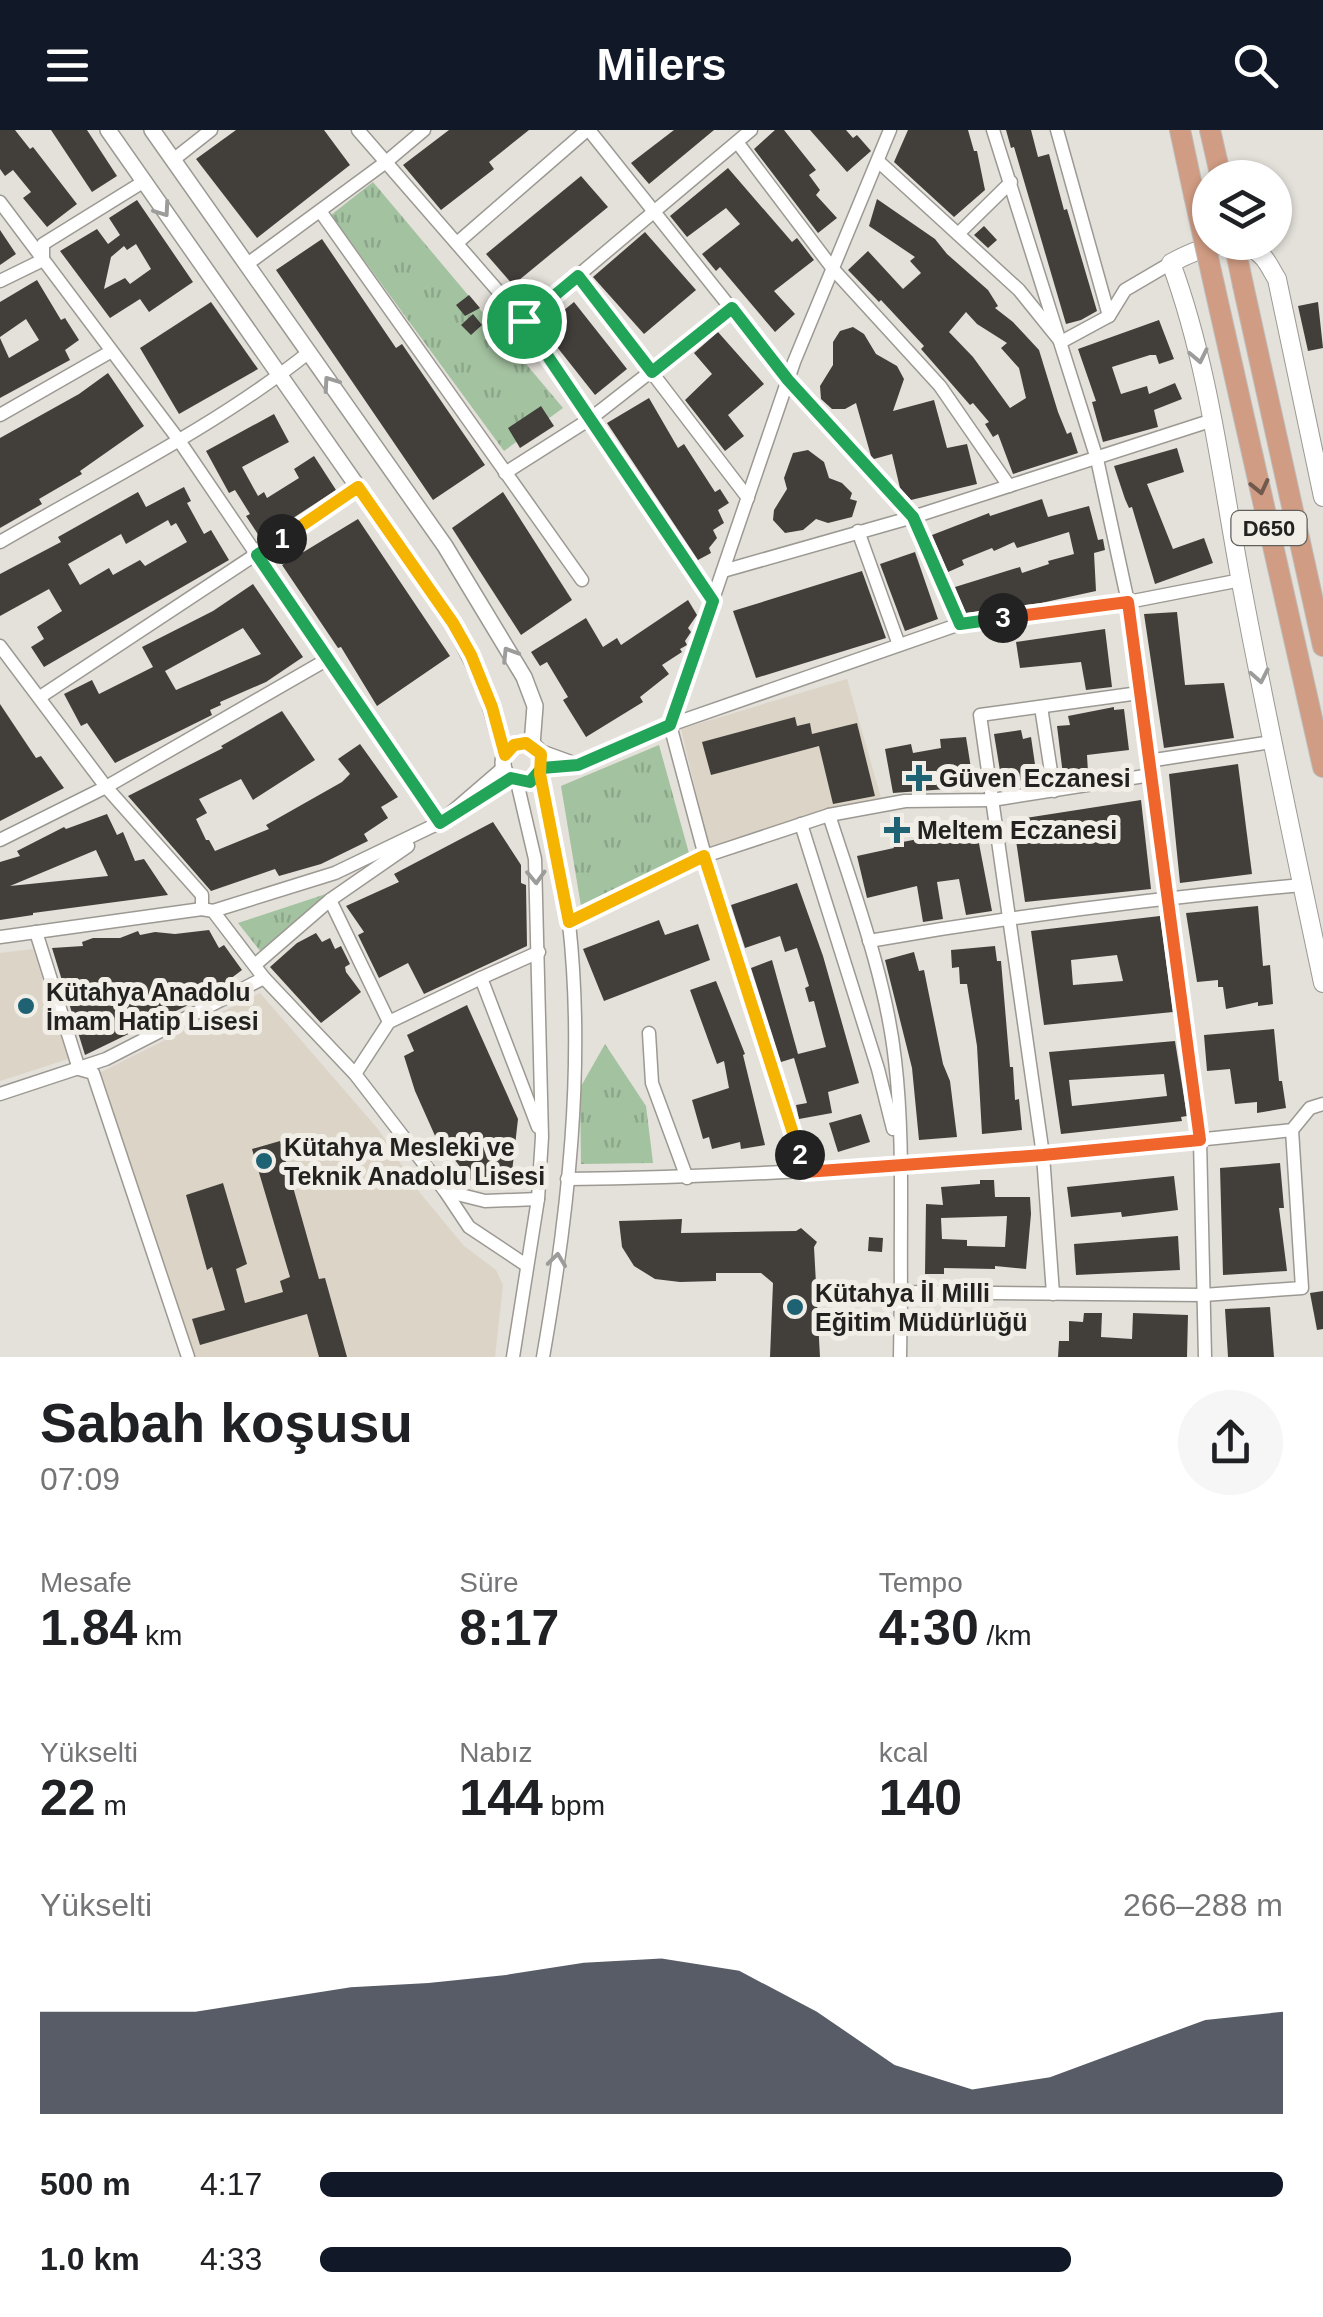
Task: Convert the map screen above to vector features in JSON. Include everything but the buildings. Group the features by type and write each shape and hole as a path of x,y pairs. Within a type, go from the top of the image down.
{"highway":[{"name":"D650","path":"1180,130 1323,767"},
{"path":"1210,130 1217,160"},
{"name":"D650","path":"1237,260 1323,646"}],"main road":[{"path":"1323,497 1278,279 1262,254 1229,243 1196,250 1171,263 1189,312 1213,420 1272,742 1323,983"}],"street":[{"path":"108,130 453,623 492,707 535,859 539,952 542,1137 538,1198 512,1357"},
{"path":"152,130 445,546 524,677 535,706 535,748 569,922 576,1063 568,1179 543,1357"},
{"path":"174,160 211,130"},
{"path":"358,130 524,321 713,601"},
{"path":"246,265 424,130"},
{"path":"457,243 588,130 788,380 913,517 960,624"},
{"path":"524,321 750,130"},
{"path":"805,1172 704,856 670,725 788,380 890,130"},
{"path":"994,130 1097,458 1128,602 1200,1140 1205,1357"},
{"path":"1057,130 1109,316"},
{"path":"737,142 833,268 940,386 1008,486"},
{"path":"878,160 1018,290 1061,342"},
{"path":"42,260 43,244 144,182"},
{"path":"958,234 1011,182"},
{"path":"0,202 178,438 440,823"},
{"path":"320,211 582,580"},
{"path":"0,281 42,260"},
{"path":"1061,342 1109,316 1125,290 1171,263"},
{"path":"578,276 748,498"},
{"path":"505,472 590,419 732,308"},
{"path":"0,415 110,352"},
{"path":"0,542 178,438 279,376 308,353"},
{"path":"723,572 913,517 1213,420"},
{"path":"40,697 358,487"},
{"path":"858,531 899,645"},
{"path":"509,771 530,782 541,770 578,765 670,725 960,624 1128,602 1241,580"},
{"path":"0,646 106,787 202,895 208,910 264,978 355,1074 446,1190 469,1227 526,1265"},
{"path":"0,840 106,787 328,660"},
{"path":"1053,1294 1043,1155 980,714 1139,692"},
{"path":"1041,707 1054,791"},
{"path":"569,922 704,856 829,815 905,801 992,800 1054,791 1272,742"},
{"path":"256,964 330,900 509,771 514,745 535,748 578,765"},
{"path":"829,815 869,941 895,1058 902,1166 900,1357"},
{"path":"0,936 208,910 335,874 440,823"},
{"path":"800,824 878,1069 902,1166"},
{"path":"869,941 1009,917 1302,885"},
{"path":"330,900 390,1022"},
{"path":"36,932 79,1069"},
{"path":"355,1074 390,1022 539,952"},
{"path":"0,1094 79,1069 264,978"},
{"path":"481,978 542,1137"},
{"path":"649,1033 652,1083 687,1178"},
{"path":"79,1069 93,1073 188,1357"},
{"path":"901,1292 1203,1295 1302,1288 1292,1130 1310,1108 1323,1104"},
{"path":"568,1179 687,1178 902,1166 1292,1130"},
{"path":"446,1190 485,1201 538,1198"}],"shaded area":[{"path":"847,679 883,805 710,851 681,729"},
{"name":"Kütahya Anadolu İmam Hatip Lisesi","path":"33,949 68,1059 0,1081 0,953"},
{"name":"Kütahya Mesleki ve Teknik Anadolu Lisesi","path":"260,993 378,1129 420,1193 464,1246 496,1270 503,1285 495,1357 193,1357 99,1073"}],"green space":[{"path":"373,182 563,408 504,451 331,215"},
{"path":"659,745 690,857 582,912 561,786"},
{"path":"326,894 261,952 238,923"},
{"path":"605,1044 646,1106 653,1163 581,1164 580,1088"}],"place":[{"name":"Güven Eczanesi","path":"919,778"},
{"name":"Meltem Eczanesi","path":"897,830"},
{"name":"Kütahya Anadolu İmam Hatip Lisesi","path":"26,1006"},
{"name":"Kütahya Mesleki ve Teknik Anadolu Lisesi","path":"264,1161"},
{"name":"Kütahya İl Milli Eğitim Müdürlüğü","path":"795,1307"}],"route":[{"path":"524,321 578,276 652,372 732,308 788,380 913,517 960,624 1128,602 1200,1140 805,1172 704,856 569,922 540,774 542,768 543,761 541,754 532,745 520,743 505,755 492,707 471,655 358,487 257,555 440,823 511,778 530,782 542,768 578,765 670,725 713,601 524,321"}]}
